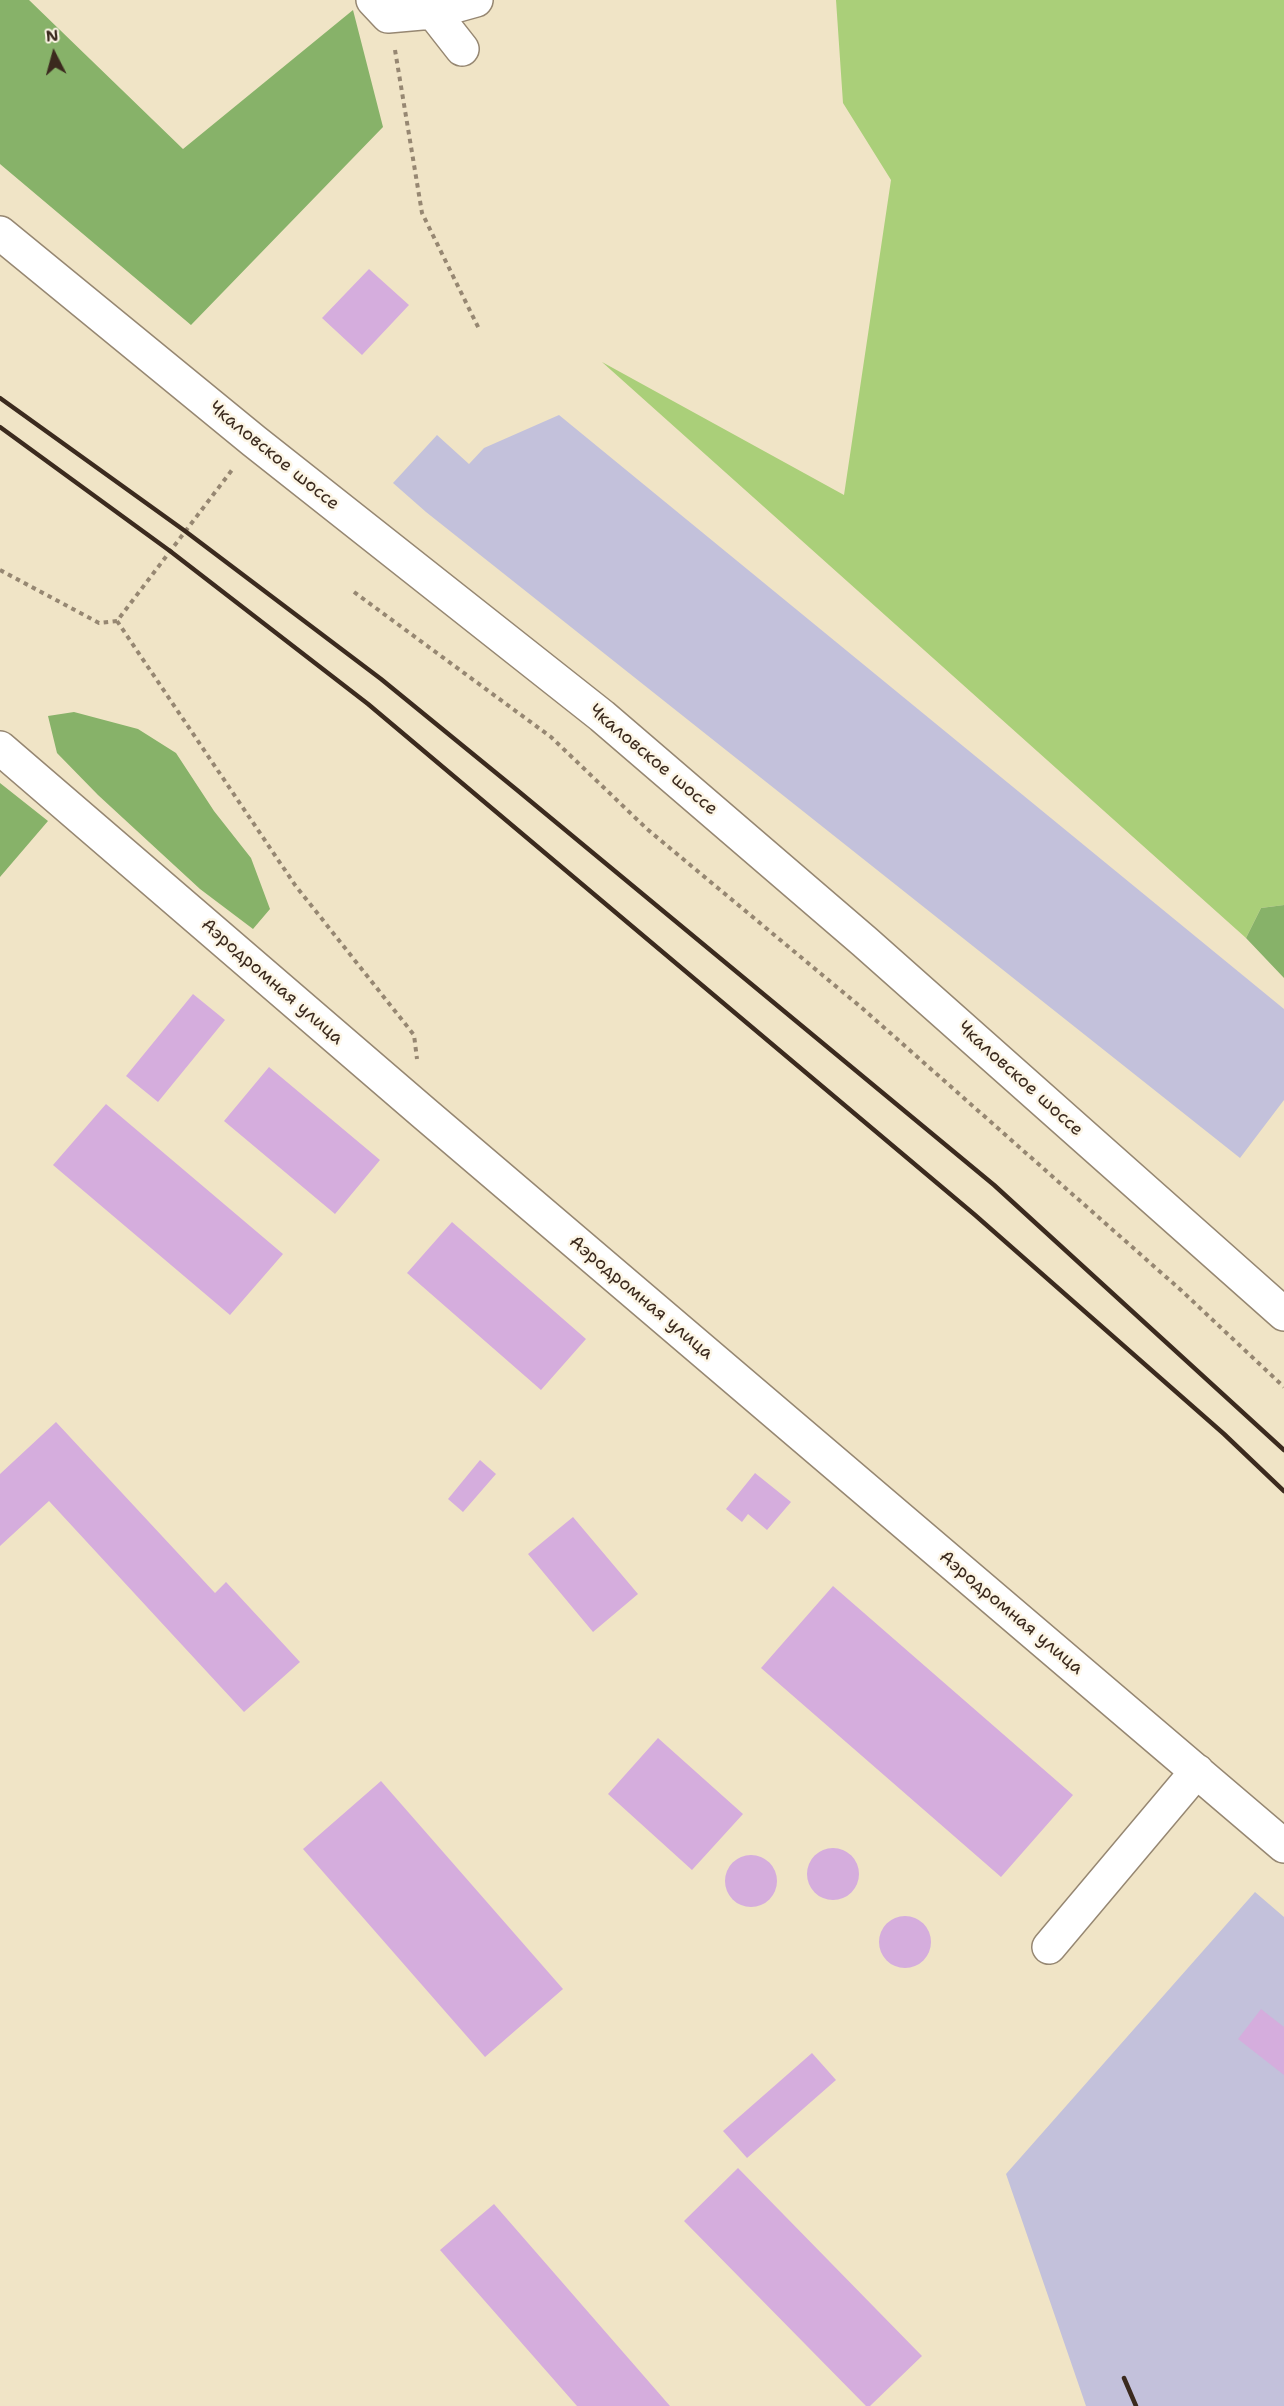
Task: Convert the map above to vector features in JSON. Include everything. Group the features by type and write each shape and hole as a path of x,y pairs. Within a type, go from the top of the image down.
{"street":[{"path":"380,8 433,12 476,0"},
{"path":"433,12 462,49"},
{"name":"Чкаловское шоссе","path":"0,233 254,441 602,716 865,942 1284,1314"},
{"name":"Аэродромная улица","path":"0,748 424,1113 1284,1845"},
{"path":"1049,1947 1197,1771"}],"path":[{"path":"380,8 399,70 422,213 480,331"},
{"path":"0,570 99,623 117,621 221,484"},
{"path":"354,592 551,738 648,829 862,1008 1183,1292 1284,1387"},
{"path":"117,621 296,885 414,1035 424,1113"}],"shaded area":[{"path":"559,415 1284,1009 1284,1100 1240,1158 426,512 393,483 437,435 469,464 484,448"},
{"path":"1255,1892 1284,1917 1284,2406 1086,2406 1006,2174"}],"green space":[{"path":"0,0 29,0 183,149 353,10 383,127 191,325 0,164"},
{"path":"836,0 1284,0 1284,905 1261,908 1246,938 602,362 844,495 891,180 843,103"},
{"path":"74,712 138,729 176,753 214,811 251,858 270,909 253,929 200,889 98,795 57,753 48,716"},
{"path":"0,783 48,821 0,877"},
{"path":"1284,905 1284,978 1246,938 1261,908"}],"building":[{"path":"369,269 409,305 362,355 322,318"},
{"path":"193,994 225,1020 158,1102 126,1076"},
{"path":"269,1067 380,1160 335,1214 224,1121"},
{"path":"106,1104 283,1254 230,1315 53,1165"},
{"path":"452,1222 586,1339 541,1390 407,1273"},
{"path":"56,1422 215,1593 226,1582 300,1662 244,1712 49,1501 0,1546 0,1474"},
{"path":"480,1460 496,1474 463,1512 448,1499"},
{"path":"755,1473 791,1502 767,1530 748,1514 742,1522 726,1509"},
{"path":"573,1517 638,1594 593,1632 528,1554"},
{"path":"833,1586 1073,1795 1001,1877 761,1668"},
{"path":"658,1738 743,1814 692,1870 608,1794"},
{"path":"381,1781 563,1989 485,2057 303,1849"},
{"path":"833,1848 847,1852 855,1860 859,1874 855,1888 847,1896 833,1900 819,1896 811,1888 807,1874 811,1860 819,1852"},
{"path":"751,1855 765,1859 773,1867 777,1881 773,1895 765,1903 751,1907 737,1903 729,1895 725,1881 729,1867 737,1859"},
{"path":"905,1916 919,1920 927,1928 931,1942 927,1956 919,1964 905,1968 891,1964 883,1956 879,1942 883,1928 891,1920"},
{"path":"1261,2009 1284,2027 1284,2075 1238,2039"},
{"path":"812,2053 836,2080 747,2158 723,2131"},
{"path":"738,2168 922,2356 870,2406 866,2406 684,2221"},
{"path":"494,2204 670,2406 577,2406 440,2250"}],"railway":[{"path":"0,398 185,531 381,679 517,790 994,1185 1284,1450"},
{"path":"0,427 170,551 368,704 975,1215 1224,1434 1284,1491"},
{"path":"1124,2378 1136,2406"}]}
